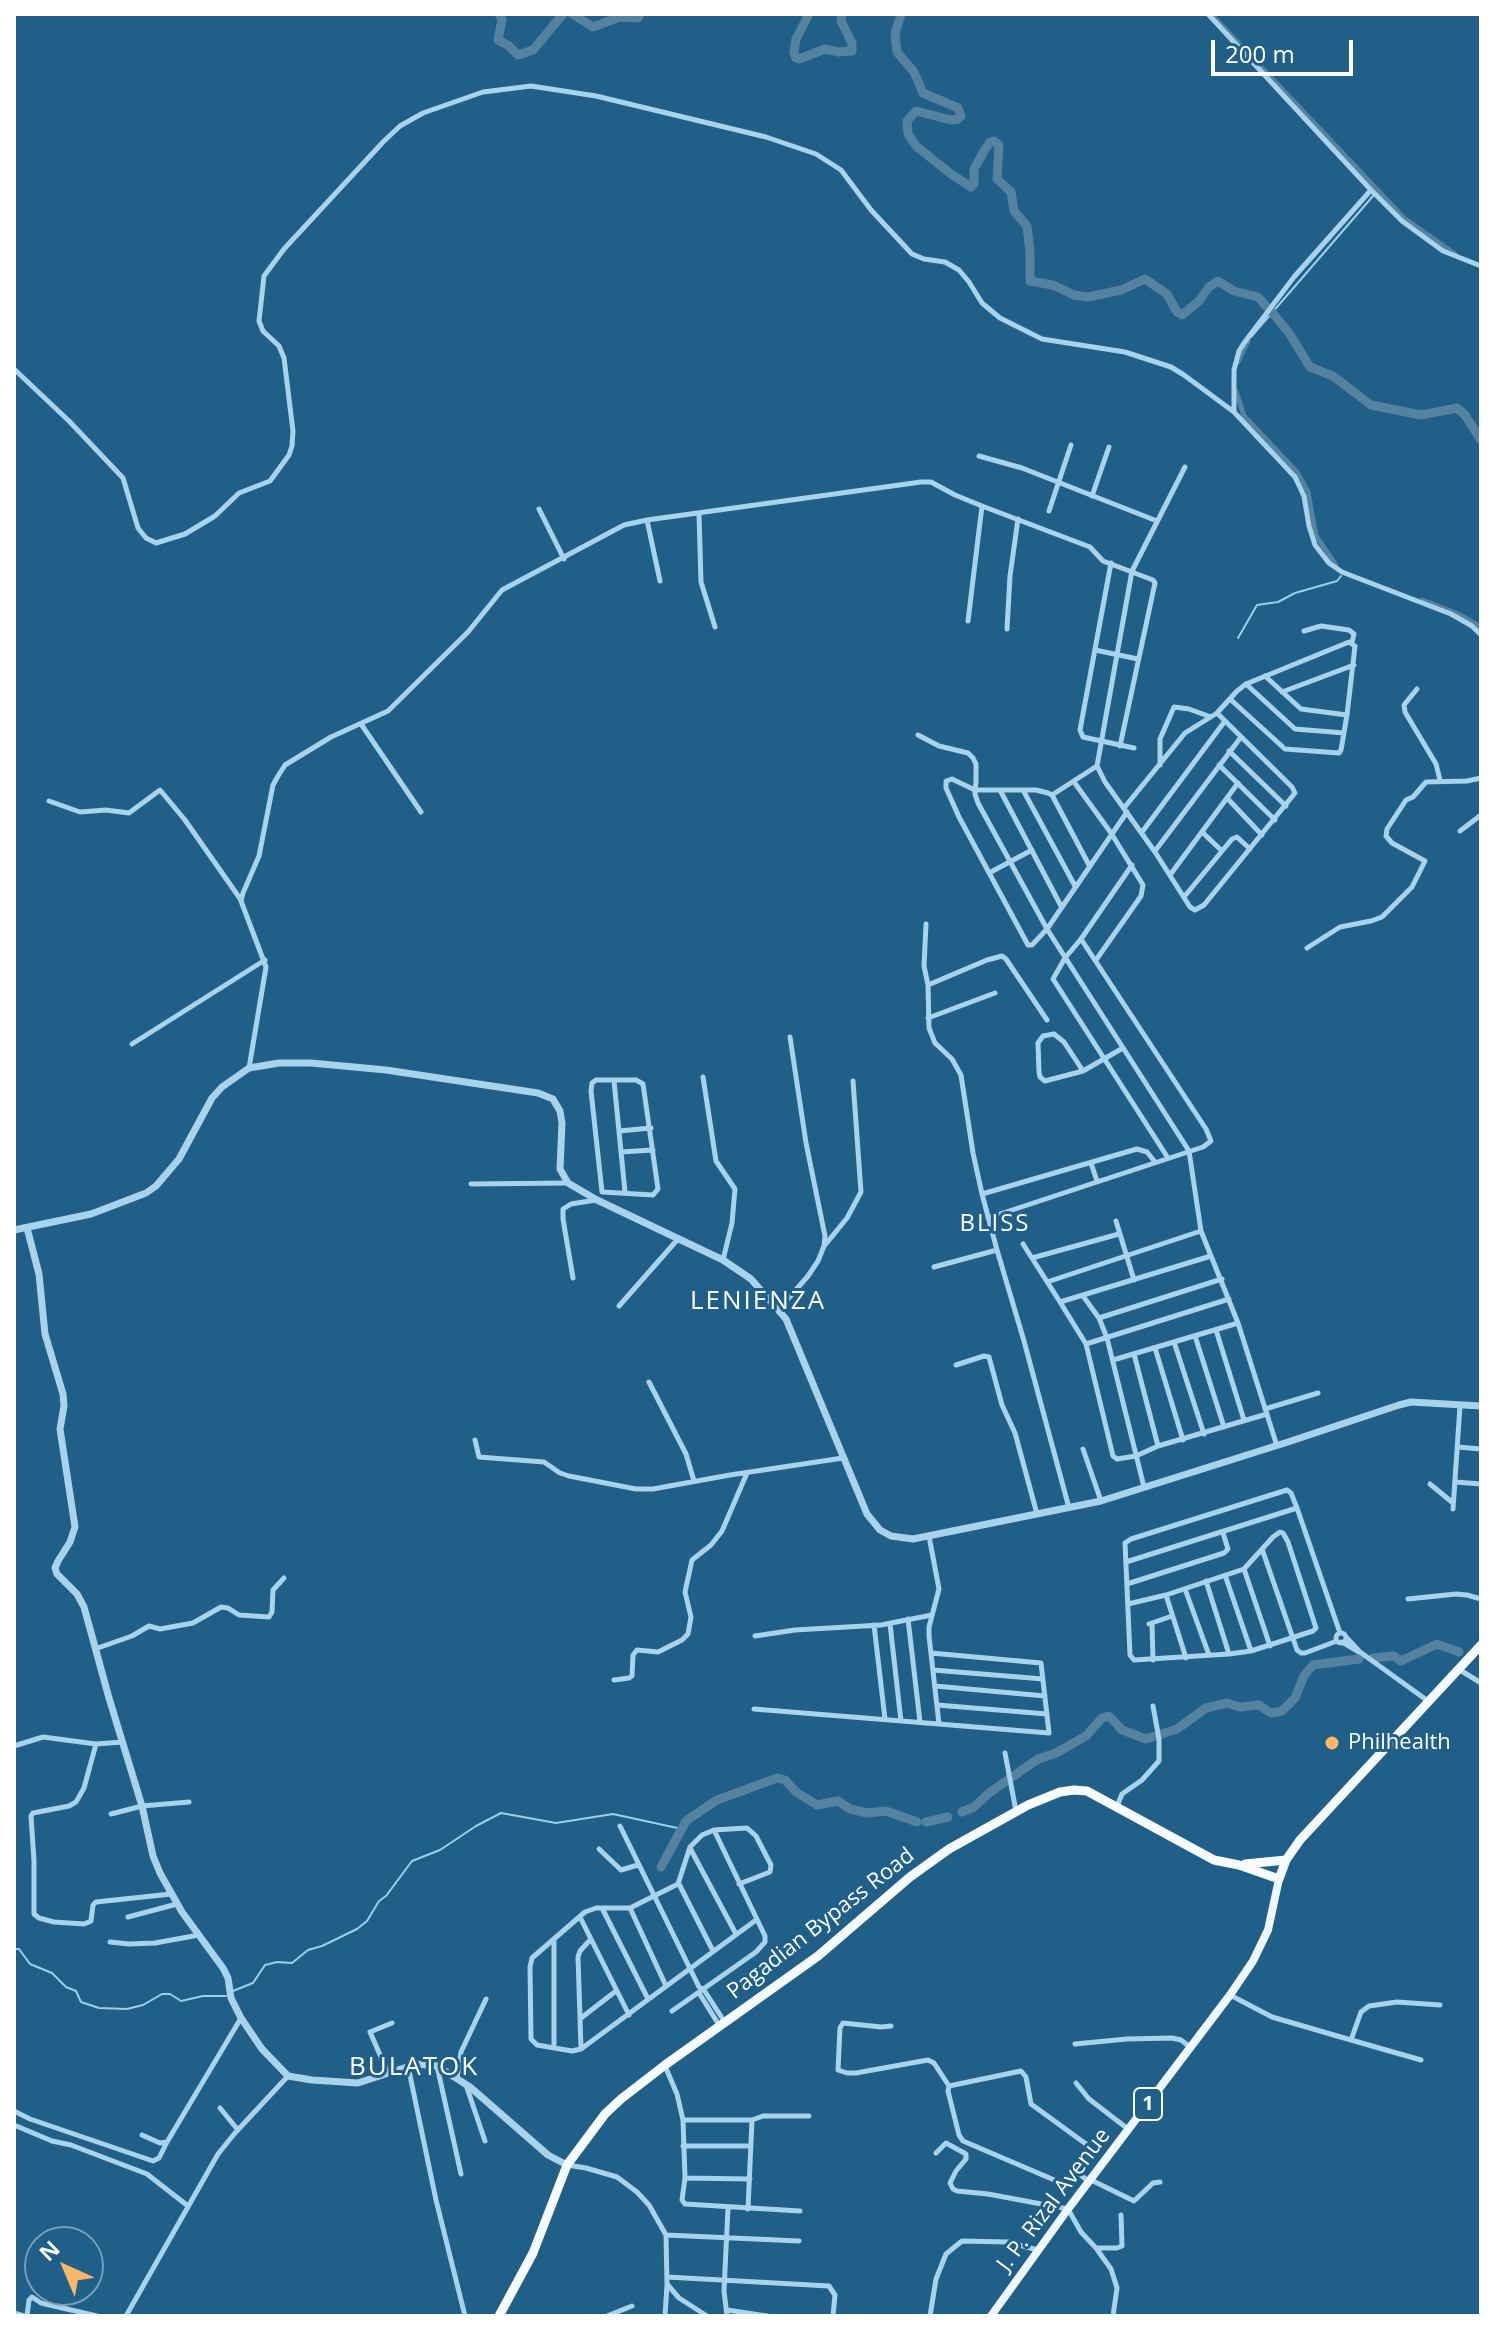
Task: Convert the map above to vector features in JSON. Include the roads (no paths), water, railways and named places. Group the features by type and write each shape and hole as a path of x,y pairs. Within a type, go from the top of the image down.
{"highway":[{"name":"1","path":"1286,1860 1300,1840 1481,1645"},
{"name":"Pagadian Bypass Road","path":"499,2316 533,2253 567,2165 605,2114 665,2065 818,1956 934,1859 962,1840 1060,1792 1087,1791 1219,1862 1239,1865 1279,1879"},
{"name":"Pagadian Bypass Road","path":"1239,1865 1286,1860"},
{"name":"J. P. Rizal Avenue","path":"1279,1879 1286,1860"}],"main road":[{"name":"J. P. Rizal Avenue","path":"991,2316 1230,1995 1262,1945 1274,1909 1279,1879"}],"street":[{"path":"1208,14 1402,221 1433,245 1481,266"},
{"path":"14,369 123,478 138,528 146,538 161,543 185,534 215,516 239,493 270,481 284,463 292,446 290,403 284,358 279,346 263,331 259,321 262,285 268,268 384,141 400,126 445,104 483,92 514,87 531,86 628,103 766,137 816,154 841,170 871,210 912,254 945,262 959,270 985,307 1000,318 1042,339 1125,352 1171,367 1234,412 1299,484 1315,545 1329,563 1342,572 1451,614 1481,635"},
{"path":"1234,412 1234,370 1239,351 1294,277 1371,190"},
{"path":"1049,511 1071,445"},
{"path":"1092,496 1109,447"},
{"path":"979,456 1022,468 1157,521"},
{"path":"1160,765 1160,739 1174,707 1189,709 1215,715 1225,721 1294,789 1294,796 1199,910 1192,909 1142,832 1099,774 1097,766 1132,571 1185,467"},
{"path":"241,901 259,856 273,785 285,765 331,737 388,711 477,623 502,590 624,525 647,520 931,482 967,501 1090,547 1099,558 1152,579 1155,583 1120,746"},
{"path":"968,621 982,506"},
{"path":"539,509 564,559"},
{"path":"699,514 701,582 715,627"},
{"path":"1007,629 1018,519"},
{"path":"647,520 660,581"},
{"path":"1111,563 1080,730 1083,737 1134,748"},
{"path":"1230,699 1287,749 1339,753 1354,665 1354,634 1349,630 1321,626 1304,631"},
{"path":"1089,865 1052,795 1042,790 975,790 952,779 945,783 989,873 1028,945 1032,945 1047,929 1111,833 1125,810 1185,733 1215,715 1246,684 1352,642"},
{"path":"1095,650 1138,659"},
{"path":"1282,692 1354,665"},
{"path":"1265,676 1303,710 1347,715"},
{"path":"1246,684 1295,729 1344,733"},
{"path":"1417,689 1404,705 1405,712 1436,764 1440,780"},
{"path":"1142,832 1225,721"},
{"path":"361,724 421,812"},
{"path":"918,735 939,746 968,753 976,764 978,803 1009,861 1047,929 1189,1151 1201,1231 1238,1323 1277,1446"},
{"path":"1155,852 1241,737"},
{"path":"1229,751 1286,806"},
{"path":"1219,765 1275,820"},
{"path":"1052,795 1097,766"},
{"path":"1307,948 1344,925 1379,919 1407,894 1425,861 1389,840 1387,829 1404,803 1424,783 1481,778"},
{"path":"1074,782 1132,865 1141,880 1143,891 1096,960"},
{"path":"1170,875 1238,783"},
{"path":"49,801 80,812 106,810 129,813 160,790 185,820 241,901 265,960 249,1068"},
{"path":"1000,790 1061,907"},
{"path":"1023,790 1075,886"},
{"path":"1227,798 1262,835"},
{"path":"1460,831 1481,815"},
{"path":"1202,832 1222,851"},
{"path":"1184,897 1234,837 1250,849"},
{"path":"989,873 1032,850"},
{"path":"1132,865 1053,976 1054,984 1168,1158"},
{"path":"926,924 924,966 932,1037 952,1059 961,1075 982,1194 1069,1508"},
{"path":"988,1218 1211,1141 1210,1135 1081,939"},
{"path":"928,985 1002,956 1047,1020"},
{"path":"132,1044 265,960"},
{"path":"928,1018 995,993"},
{"path":"1083,1071 1059,1036 1050,1034 1040,1039 1038,1061 1042,1079 1051,1080 1083,1071 1123,1048"},
{"path":"790,1037 806,1143 825,1236 824,1246"},
{"path":"14,1230 91,1214 146,1193 179,1159 212,1098 222,1087 249,1068 279,1063 386,1070 547,1095 560,1111 562,1123 558,1160 568,1183"},
{"path":"703,1077 716,1161 735,1189 732,1223 723,1260"},
{"path":"573,1278 563,1209 571,1204 603,1198 625,1192 653,1195 657,1192 643,1084 636,1080 596,1080 591,1086 603,1198"},
{"path":"614,1081 625,1192"},
{"path":"779,1309 808,1276 824,1246 856,1205 861,1192 853,1081"},
{"path":"619,1131 651,1128"},
{"path":"982,1194 1137,1149 1147,1152 1155,1162"},
{"path":"621,1152 653,1150"},
{"path":"1091,1163 1097,1181"},
{"path":"471,1184 568,1183 723,1260 751,1279 779,1309 792,1332 867,1514 880,1530 902,1538 929,1536 1101,1501 1411,1402 1481,1406"},
{"path":"1116,1221 1134,1280"},
{"path":"27,1228 39,1274 45,1334 63,1394 60,1429 75,1527 55,1568 81,1600 124,1742 153,1856 177,1904 226,1974 231,1998 241,2018 262,2049 288,2076 358,2083 408,2066 437,2066 466,2084 548,2155 567,2165 604,2173 627,2184 649,2205 666,2235 665,2316"},
{"path":"1047,1282 1201,1231"},
{"path":"1032,1258 1119,1234"},
{"path":"619,1306 678,1239"},
{"path":"1023,1244 1086,1344 1113,1456 1120,1460 1244,1421 1318,1393"},
{"path":"934,1267 997,1250"},
{"path":"1060,1302 1211,1256"},
{"path":"1099,1318 1222,1279"},
{"path":"1083,1296 1099,1318 1107,1338 1144,1488"},
{"path":"1086,1344 1229,1299"},
{"path":"1113,1360 1238,1323"},
{"path":"1216,1330 1244,1421"},
{"path":"1195,1336 1224,1427"},
{"path":"1174,1342 1204,1434"},
{"path":"1155,1348 1183,1440"},
{"path":"1134,1354 1158,1446"},
{"path":"956,1365 984,1356 990,1360 1002,1405 1015,1433 1037,1514"},
{"path":"649,1382 686,1454 694,1481"},
{"path":"1430,1484 1453,1506 1460,1406"},
{"path":"475,1440 479,1457 544,1462 560,1473 620,1487 653,1489 844,1458"},
{"path":"1458,1447 1481,1449"},
{"path":"1083,1449 1101,1501"},
{"path":"614,1680 632,1676 633,1655 637,1650 658,1652 688,1634 691,1617 685,1587 692,1560 711,1545 722,1531 747,1472"},
{"path":"1455,1482 1481,1484"},
{"path":"1128,1604 1244,1569 1280,1532 1288,1542 1316,1628 1313,1631 1251,1651 1153,1660 1134,1660 1131,1657 1124,1546 1131,1539 1285,1490 1291,1493 1297,1508 1341,1638 1428,1701"},
{"path":"1126,1562 1297,1508"},
{"path":"1127,1584 1224,1553 1228,1549 1223,1533"},
{"path":"929,1536 939,1589 929,1627 939,1724"},
{"path":"1262,1549 1297,1650 1301,1653 1341,1638"},
{"path":"1244,1569 1270,1646"},
{"path":"1225,1575 1251,1651"},
{"path":"95,1649 132,1636 149,1626 165,1628 197,1621 221,1607 239,1615 269,1617 273,1590 284,1578"},
{"path":"1206,1581 1229,1654"},
{"path":"1185,1589 1209,1655"},
{"path":"1408,1599 1456,1594 1481,1599"},
{"path":"1166,1595 1186,1658"},
{"path":"755,1636 795,1630 890,1624 932,1615"},
{"path":"1153,1660 1150,1624 1172,1616"},
{"path":"908,1619 920,1722"},
{"path":"890,1624 901,1721"},
{"path":"874,1625 885,1719"},
{"path":"754,1709 1049,1733 1041,1663 931,1653"},
{"path":"1459,1669 1481,1683"},
{"path":"933,1670 1043,1679"},
{"path":"935,1686 1045,1696"},
{"path":"937,1705 1047,1714"},
{"path":"1116,1807 1122,1794 1142,1780 1159,1761 1153,1706"},
{"path":"14,1746 43,1737 96,1744 124,1742"},
{"path":"96,1744 84,1788 76,1802 31,1816 34,1914 54,1922 84,1924 91,1921 95,1903 171,1894"},
{"path":"1005,1753 1016,1811"},
{"path":"111,1814 142,1806 189,1802"},
{"path":"620,1826 700,1990 722,2024"},
{"path":"739,1884 766,1875 771,1865 756,1836 747,1828 714,1830 702,1835 690,1847 678,1884 630,1908 602,1908 580,1917 530,1962 531,2039 537,2045 572,2051 581,2049 756,1920"},
{"path":"672,2011 765,1942 765,1936 714,1830"},
{"path":"690,1847 736,1935"},
{"path":"599,1849 621,1870 638,1865"},
{"path":"678,1884 713,1951"},
{"path":"128,1917 177,1904"},
{"path":"602,1908 648,1999"},
{"path":"630,1908 666,1986"},
{"path":"580,1917 629,2015"},
{"path":"110,1942 155,1943 200,1935"},
{"path":"554,1939 554,2047"},
{"path":"581,2049 578,1957 590,1940"},
{"path":"581,2019 616,1991"},
{"path":"1230,1995 1272,2017 1421,2060"},
{"path":"457,2078 461,2052 486,1999"},
{"path":"1351,2040 1361,2012 1369,2006 1390,2002 1440,2005"},
{"path":"14,2111 153,2161 159,2158 241,2018"},
{"path":"388,2073 370,2032 392,2023"},
{"path":"891,2026 843,2023 840,2028 838,2070 856,2073 928,2060 934,2063 949,2086 963,2141 1059,2182 1066,2181 1080,2164 1088,2147 1031,2104 1026,2077 1021,2071 949,2086"},
{"path":"1075,2044 1172,2038 1181,2040 1191,2048"},
{"path":"665,2065 683,2120 685,2178 682,2200 685,2204 800,2211"},
{"path":"408,2066 465,2316"},
{"path":"437,2066 461,2174"},
{"path":"126,2316 218,2154 288,2076"},
{"path":"1076,2083 1089,2099 1129,2129"},
{"path":"466,2084 485,2141"},
{"path":"220,2108 238,2130"},
{"path":"683,2120 809,2116"},
{"path":"748,2209 752,2120"},
{"path":"14,2125 147,2174 188,2206"},
{"path":"142,2135 160,2143 167,2142"},
{"path":"936,2153 946,2143 966,2154 966,2159 950,2183 957,2191 1068,2209 1115,2278 1117,2297 1113,2316"},
{"path":"683,2146 751,2146"},
{"path":"1080,2164 1091,2179"},
{"path":"1075,2170 1134,2201 1153,2183 1160,2182"},
{"path":"685,2178 750,2179"},
{"path":"728,2208 724,2279 727,2313 767,2316"},
{"path":"1096,2248 1122,2246 1121,2215"},
{"path":"666,2235 799,2241"},
{"path":"930,2316 936,2279 946,2254 962,2241 1008,2242 1038,2250"},
{"path":"667,2281 724,2279 829,2286 835,2295 833,2316"},
{"path":"667,2281 679,2298 707,2316"},
{"path":"14,2313 26,2316 31,2297 75,2314 97,2316"},
{"path":"607,2316 632,2306"}],"waterway":[{"path":"499,14 502,20 498,40 518,55 533,50 563,14"},
{"path":"572,14 593,27 620,17 638,18 640,14"},
{"path":"809,14 796,39 794,52 799,59 825,49 852,51 852,43 841,21 842,14"},
{"path":"901,14 895,34 897,52 914,72 923,93 958,108 961,116 951,120 916,111 907,121 908,134 916,146 971,187 974,184 974,169 984,151 990,142 999,145 997,179 1011,192 1014,211 1027,226 1030,281 1088,297 1121,290 1145,279 1167,294 1182,315 1218,281 1234,291 1258,297 1268,308"},
{"path":"1211,14 1404,218 1455,254"},
{"path":"1251,337 1373,196"},
{"path":"1271,311 1310,367 1333,376 1371,405 1421,415 1457,408 1481,440"},
{"path":"1238,362 1248,341"},
{"path":"1236,391 1244,416 1297,472 1308,492 1316,536 1336,565"},
{"path":"1238,638 1257,605 1278,602 1295,593 1337,581 1341,576"},
{"path":"1422,600 1456,613 1481,630"},
{"path":"1373,1658 1394,1656 1401,1661 1437,1644 1459,1652"},
{"path":"962,1812 974,1807 1038,1759 1086,1736 1102,1718 1109,1716 1122,1730 1146,1739 1177,1729 1206,1708 1227,1703 1240,1707 1259,1705 1271,1713 1282,1711 1295,1698 1304,1676 1313,1665 1359,1659"},
{"path":"661,1867 686,1821 717,1800 777,1778 785,1780 796,1792 817,1805 838,1801 850,1809 867,1813 886,1811 917,1822"},
{"path":"233,1991 253,1983 265,1965 292,1963 308,1950 357,1929 367,1921 412,1861 440,1850 501,1813 556,1823 613,1814 682,1829"},
{"path":"926,1822 948,1817"},
{"path":"14,1949 19,1949 30,1964 52,1973 66,1987 76,1991 81,2002 99,2008 127,2009 143,2005 162,1994 170,1994 181,2001 203,1996 226,1996"}],"place":[{"name":"Philhealth","path":"1332,1743"}],"district":[{"name":"BLISS","path":"995,1224"},
{"name":"LENIENZA","path":"758,1302"},
{"name":"BULATOK","path":"414,2068"}]}
